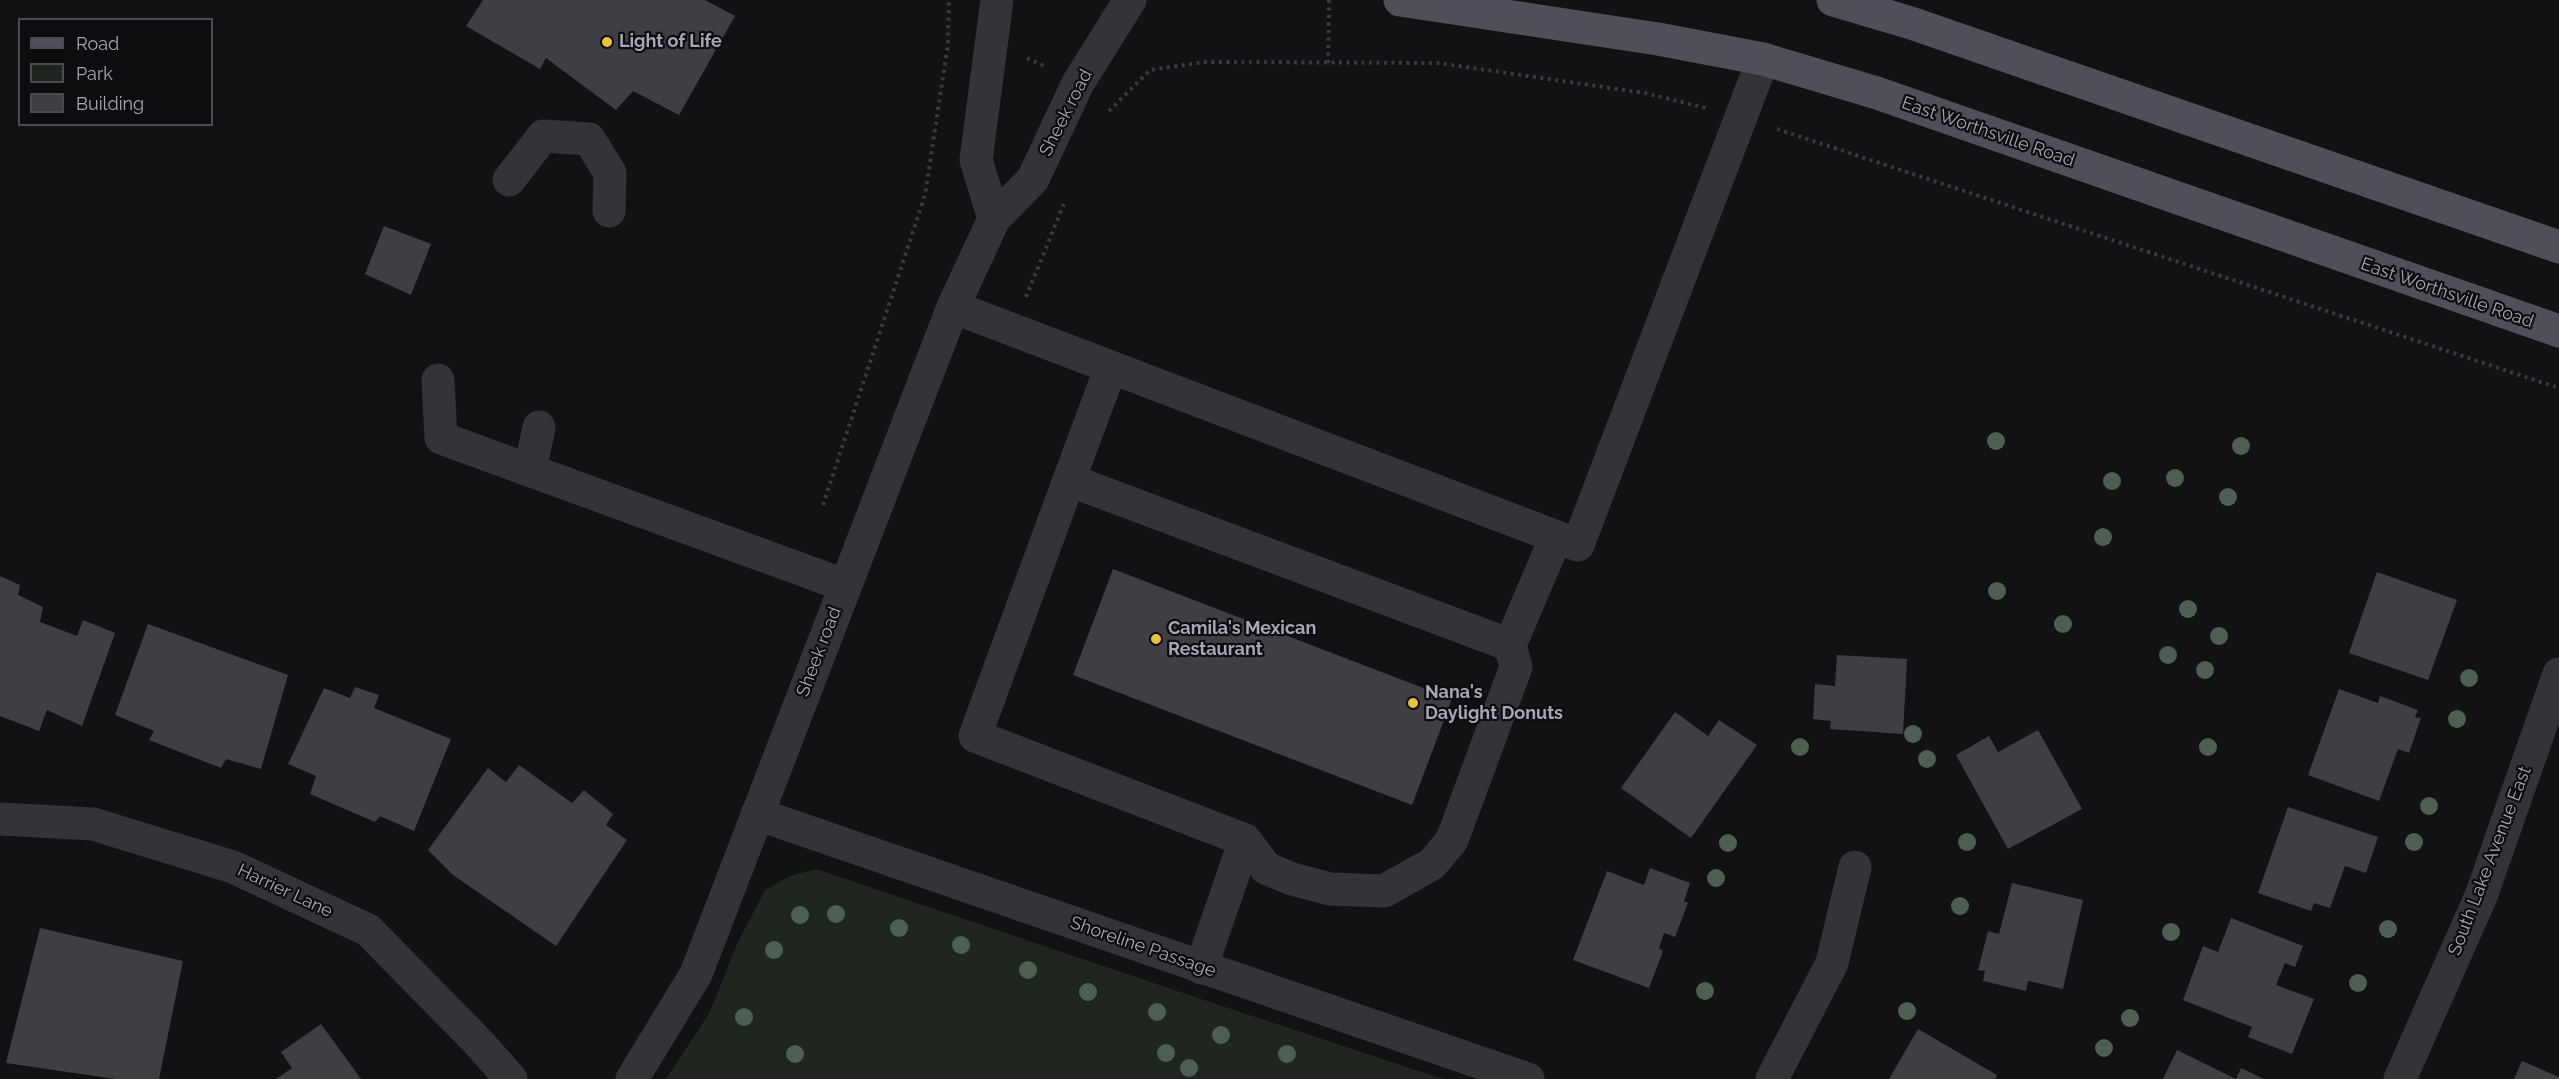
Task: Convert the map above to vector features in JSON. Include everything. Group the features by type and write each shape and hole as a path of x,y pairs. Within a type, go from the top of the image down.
{"main road":[{"name":"East Worthsville Road","path":"1400,0 1658,39 1763,59 1877,93 2559,331"},
{"path":"1833,0 1911,23 2559,247"}],"street":[{"path":"994,219 976,160 997,0"},
{"name":"Sheek road","path":"632,1079 696,974 952,307 994,219 1033,179 1078,83 1130,0"},
{"path":"952,307 1578,545 1763,59"},
{"path":"509,180 543,136 588,139 610,173 609,211"},
{"path":"1111,367 975,736 1245,840 1266,868 1292,879 1330,889 1384,891 1432,864 1452,840 1516,667 1510,645 1556,537"},
{"path":"438,380 441,438 844,585"},
{"path":"530,470 539,427"},
{"path":"1068,480 1510,645"},
{"name":"South Lake Avenue East","path":"2400,1079 2546,750 2559,674"},
{"name":"Shoreline Passage","path":"757,814 1528,1079"},
{"name":"Harrier Lane","path":"0,819 93,824 233,867 368,930 478,1042 511,1079"},
{"path":"1202,968 1245,840"},
{"path":"1772,1079 1832,963 1855,867"}],"path":[{"path":"823,505 925,195 948,45 950,0"},
{"path":"1328,63 1329,0"},
{"path":"948,45 1031,59 1078,83"},
{"path":"1107,115 1112,105 1150,70 1204,62 1438,63 1645,93 1741,117 2559,388"},
{"path":"1013,330 1068,194"}],"green space":[{"path":"816,869 1443,1079 666,1079 710,1012 737,944 765,890 790,876"}],"building":[{"name":"Light of Life","path":"483,0 705,0 735,16 679,115 633,91 616,110 546,58 540,69 466,26"},
{"path":"384,226 431,244 411,295 365,274"},
{"path":"1113,569 1452,699 1412,805 1073,675"},
{"path":"2377,572 2457,600 2428,680 2349,653"},
{"path":"0,576 20,585 18,595 43,607 40,622 77,636 83,620 115,633 82,726 47,710 39,731 0,716"},
{"path":"148,624 288,675 261,769 226,759 221,768 149,740 154,731 115,715"},
{"path":"1837,655 1907,659 1903,734 1830,729 1831,721 1813,719 1815,684 1835,686"},
{"path":"355,687 379,695 374,708 451,739 414,831 380,816 375,822 310,794 316,776 288,764 324,688 350,698"},
{"path":"2339,689 2378,703 2380,696 2418,710 2415,717 2421,718 2409,753 2398,749 2379,801 2308,775"},
{"path":"1675,712 1708,736 1719,720 1757,745 1691,838 1621,788"},
{"path":"2038,730 2082,809 2008,849 1956,755 1989,736 1998,752"},
{"path":"519,765 572,803 584,790 613,814 606,825 627,840 556,946 453,875 428,850 488,768 506,782"},
{"path":"2288,807 2378,837 2366,873 2345,866 2330,908 2314,903 2311,911 2258,893"},
{"path":"1650,868 1690,883 1684,901 1688,903 1675,937 1664,933 1659,948 1663,951 1649,988 1573,960 1607,871 1644,885"},
{"path":"2012,883 2083,900 2063,989 2028,981 2026,991 1983,981 1985,971 1978,970 1988,931 1999,934"},
{"path":"2231,918 2303,946 2295,967 2285,963 2276,985 2314,999 2292,1054 2248,1037 2252,1027 2183,1000 2203,946 2218,952"},
{"path":"40,928 183,961 159,1079 115,1079 6,1063"},
{"path":"321,1024 361,1079 276,1079 292,1068 281,1052"},
{"path":"1918,1029 1997,1075 1995,1079 1889,1079"},
{"path":"2177,1050 2236,1079 2163,1079"},
{"path":"2522,1061 2559,1077 2559,1079 2514,1079"},
{"path":"2241,1068 2264,1079 2236,1079"}],"place":[{"name":"Light of Life","path":"607,42"},
{"name":"Camila's Mexican Restaurant","path":"1156,639"},
{"name":"Nana's Daylight Donuts","path":"1413,703"}]}
